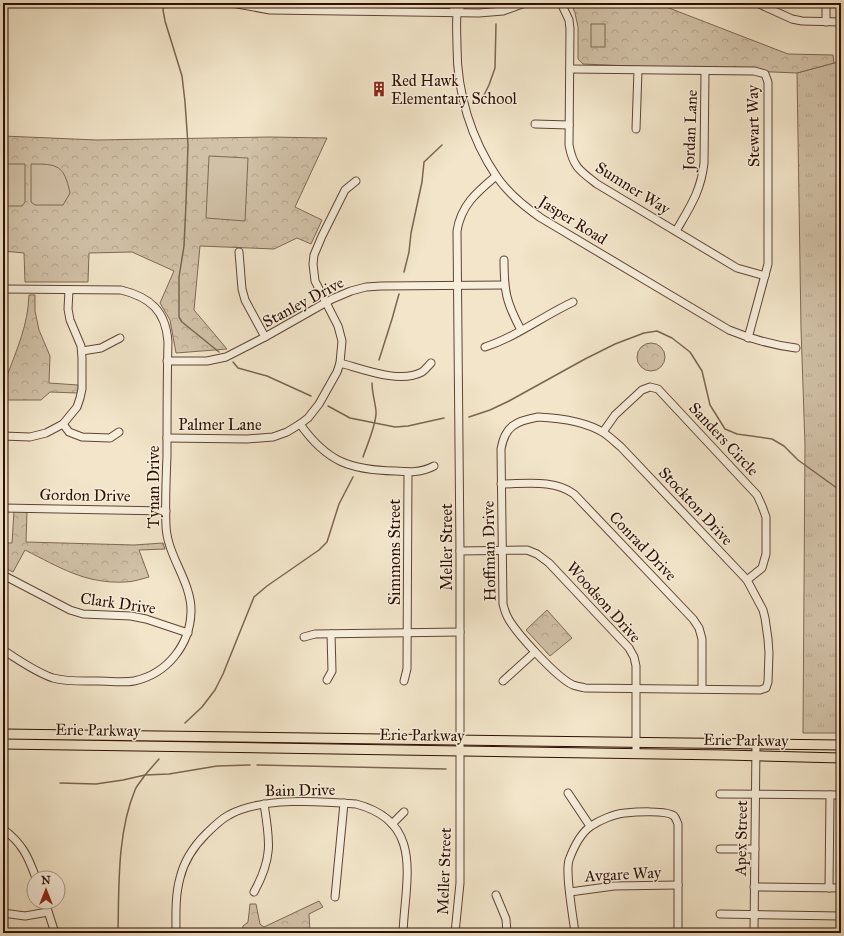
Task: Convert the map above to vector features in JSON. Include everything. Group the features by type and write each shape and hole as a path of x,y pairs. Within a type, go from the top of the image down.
{"main road":[{"name":"Erie Parkway","path":"3,734 841,745"},
{"name":"Erie Parkway","path":"3,744 756,755 841,758"}],"street":[{"path":"232,3 259,6 270,10 457,13 491,13 516,7 525,3"},
{"path":"451,3 457,13"},
{"path":"457,13 462,3"},
{"name":"Sumner Way","path":"561,3 569,20 569,145 571,158 580,171 597,184 737,268 765,276"},
{"path":"757,3 792,19 802,21 841,22"},
{"path":"826,3 826,22"},
{"name":"Jasper Road","path":"457,13 459,78 465,108 473,132 496,176 515,198 541,218 708,319 748,338 772,345 796,348"},
{"name":"Stewart Way","path":"570,69 754,71 765,74 768,82 768,264 765,276"},
{"path":"636,129 638,70"},
{"name":"Jordan Lane","path":"676,231 692,205 703,176 705,71"},
{"path":"535,124 569,125"},
{"name":"Meller Street","path":"455,933 460,883 460,551 457,243 459,221 463,211 476,194 496,176"},
{"name":"Palmer Lane","path":"167,438 261,439 274,437 287,432 308,418 337,372 340,363 342,340 338,326 315,281 313,264 314,255 345,190 356,181"},
{"path":"239,252 243,295 265,338"},
{"path":"504,260 504,285 509,306 520,330"},
{"path":"748,338 765,276"},
{"name":"Stanley Drive","path":"167,361 207,361 235,353 327,303 351,291 366,287 504,285"},
{"name":"Tynan Drive","path":"3,289 121,290 144,298 153,305 161,315 165,325 168,342 166,534 189,597 191,609 191,620 188,632 176,656 151,675 133,681 66,681 37,672 3,651"},
{"path":"3,436 30,437 46,433 63,424 77,407 80,398 82,351 79,339 70,320 69,290"},
{"path":"485,347 498,343 573,302"},
{"path":"82,351 102,348 120,338"},
{"path":"340,363 389,376 400,377 410,376 422,372 431,363"},
{"name":"Sanders Circle","path":"603,432 615,415 642,390 650,387 658,389 757,495 762,506 767,526 766,554 762,568 747,580"},
{"name":"Stockton Drive","path":"522,420 538,417 567,420 586,425 603,432 621,447 747,580 763,610 768,633 768,682 766,688"},
{"name":"Hoffman Drive","path":"522,420 513,425 507,431 502,443 501,550 503,604 506,616 535,652 562,678 573,685 585,688 760,690 766,688"},
{"path":"63,424 69,432 82,437 110,438 119,432"},
{"path":"300,424 310,438 321,449 347,464 366,470 408,472 425,471 434,466"},
{"name":"Simmons Street","path":"404,681 407,669 408,472"},
{"name":"Conrad Drive","path":"501,484 550,484 561,487 574,494 693,618 699,628 702,639 702,689"},
{"name":"Gordon Drive","path":"3,508 166,511"},
{"name":"Woodson Drive","path":"460,551 527,550 537,554 549,563 629,648 634,657 636,666 636,753"},
{"name":"Clark Drive","path":"3,575 76,612 83,614 146,618 188,632"},
{"path":"304,637 315,634 460,632"},
{"path":"327,680 332,671 331,634"},
{"path":"503,681 535,652"},
{"name":"Apex Street","path":"754,933 756,744"},
{"path":"568,793 590,826"},
{"path":"720,794 841,795"},
{"path":"829,888 830,795"},
{"name":"Bain Drive","path":"176,933 176,896 179,879 186,860 199,841 223,818 245,808 278,802 356,804 376,812 392,824 400,836 406,850 408,864 402,933"},
{"path":"334,897 344,803"},
{"path":"254,892 266,867 270,847 264,804"},
{"path":"392,824 404,812"},
{"path":"575,933 568,874 569,861 574,849 590,826 608,817 625,813 667,813 674,817 678,824 678,933"},
{"path":"3,829 14,837 23,848 33,870"},
{"path":"720,849 755,849"},
{"name":"Avgare Way","path":"570,892 614,886 678,885"},
{"path":"754,887 841,888"},
{"path":"496,895 506,919 507,933"},
{"path":"3,913 25,916 48,912 55,933"},
{"path":"720,914 841,916"}],"green space":[{"path":"571,3 656,3 788,54 833,55 834,63 797,73 583,64 578,59 578,27"},
{"path":"591,24 605,24 605,47 591,47"},
{"path":"834,63 841,63 841,733 803,733 805,445 801,328 797,73"},
{"path":"3,136 97,140 270,137 327,138 295,207 322,220 311,244 297,238 274,249 200,246 194,310 227,349 176,353 170,320 160,303 174,271 132,252 89,253 88,282 25,282 24,253 3,251"},
{"path":"209,156 248,158 245,221 206,218"},
{"path":"6,164 25,164 25,202 22,206 3,206 3,166"},
{"path":"31,164 54,166 62,172 68,184 70,193 63,205 35,205 31,202"},
{"path":"29,295 35,295 35,311 39,330 50,356 49,383 78,385 78,393 50,392 41,400 3,400 3,378 7,376 21,337 27,317"},
{"path":"651,343 657,344 661,347 664,351 664,363 661,367 657,370 651,371 645,370 641,367 638,363 637,357 638,351 641,347 645,344"},
{"path":"14,511 27,512 26,542 134,545 163,543 165,549 139,550 149,577 131,582 111,582 85,577 61,568 25,550 13,572 3,567 3,543 12,543"},
{"path":"547,610 572,638 550,656 526,630"},
{"path":"319,901 323,907 309,914 310,933 242,933 243,926 248,922 250,904 256,904 260,924 264,927"}],"waterway":[{"path":"164,3 163,10 165,21 182,76 188,145 184,246 179,277 179,317 182,322 219,352"},
{"path":"480,103 495,68 496,24"},
{"path":"404,272 422,182 424,162 442,145"},
{"path":"379,360 399,294"},
{"path":"469,417 490,410 509,401 615,344 644,333 657,331 672,338 690,352 702,371 710,405 725,429 737,434 772,439 784,446 798,460 841,491"},
{"path":"233,362 238,368 267,376 311,396"},
{"path":"363,457 376,416 372,383"},
{"path":"328,406 350,418 395,427 408,426 444,418"},
{"path":"185,723 202,707 215,690 254,597 267,586 319,550 327,542 339,504 353,477"},
{"path":"60,783 96,784 145,775 159,759"},
{"path":"118,933 120,861 125,824 135,790 145,775 169,774 217,766 250,765"},
{"path":"257,765 446,769"}],"place":[{"name":"Red Hawk Elementary School","path":"379,89"}]}
